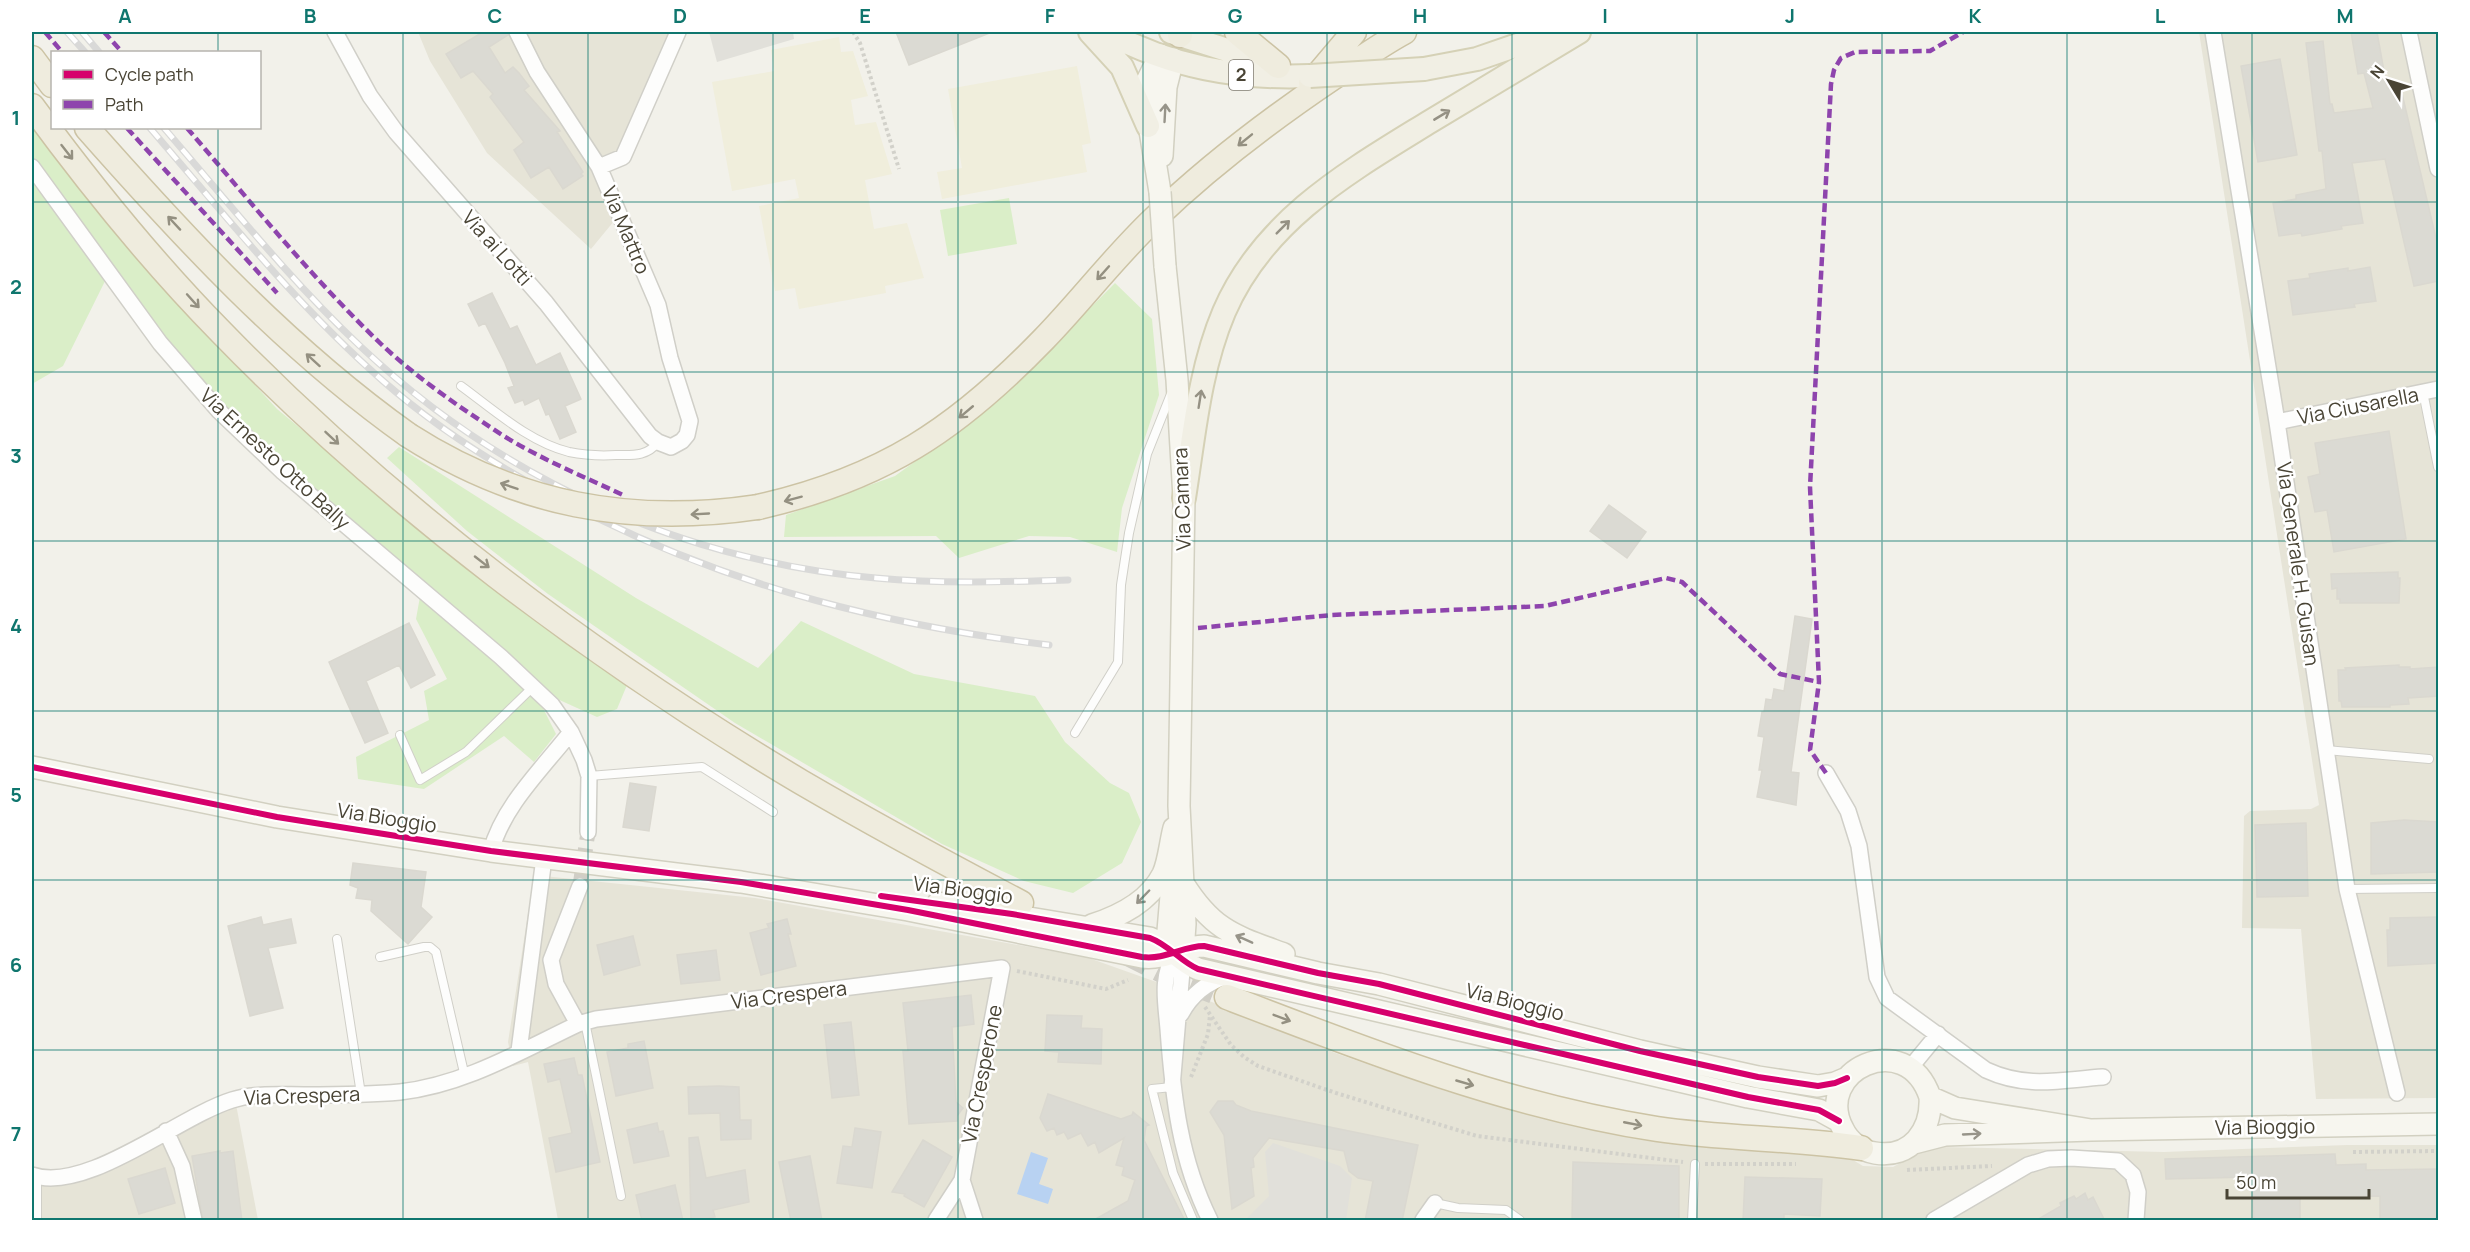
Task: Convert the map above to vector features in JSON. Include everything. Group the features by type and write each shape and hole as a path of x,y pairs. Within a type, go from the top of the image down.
{"highway":[{"path":"1238,32 1278,66"},
{"path":"1292,105 1354,32"},
{"path":"88,129 178,228 265,316 365,404 408,435 451,460 498,482 574,505 622,512 676,515 723,512 791,500 850,481 909,451 955,421 1003,380 1044,339 1152,220 1292,105 1404,32"},
{"path":"32,58 51,84"},
{"path":"32,106 119,217 221,332 341,446 459,545 545,611 712,726 869,821 1021,903"},
{"path":"1228,986 1432,1074 1554,1108 1656,1129 1748,1139 1828,1143 1861,1148"}],"main road":[{"path":"1090,32 1122,68 1148,126"},
{"name":"2","path":"1106,32 1166,57 1250,77 1425,69 1477,59 1555,32"},
{"path":"1166,57 1177,32"},
{"name":"2","path":"1177,32 1310,76"},
{"path":"1184,498 1204,375 1213,340 1234,293 1259,254 1318,193 1371,158 1579,32"},
{"name":"Via Camara","path":"1166,57 1147,81 1145,100 1160,192 1177,380 1184,498 1179,806 1184,938 1175,954"},
{"name":"Via Camara","path":"1160,192 1166,57"},
{"name":"Via Bioggio","path":"32,767 277,817 491,851 741,882 923,901 1089,926 1150,938 1159,941 1175,954 1228,986 1748,1097 1819,1110 1839,1121 1851,1141 1871,1152 1894,1153 1914,1143 1945,1135 2439,1124"},
{"path":"1089,926 1125,913 1141,902 1163,874 1179,806"},
{"name":"Via Camara","path":"1175,954 1168,931 1179,806"},
{"name":"Via Bioggio","path":"741,882 908,910 1156,959 1189,948 1204,946 1318,973 1379,984 1640,1051 1758,1077 1818,1086 1847,1078 1857,1068 1870,1062 1884,1060 1898,1062 1910,1068"},
{"path":"1183,883 1203,912 1228,931 1298,959 1379,984"},
{"path":"1910,1068 1926,1086 1930,1097 1928,1122 1914,1143"},
{"path":"1839,1121 1837,1106 1840,1091 1847,1078"},
{"name":"Via Bioggio","path":"1930,1097 1955,1108 2091,1130"}],"street":[{"name":"Via ai Lotti","path":"335,32 370,96 396,132 546,303 658,442"},
{"path":"517,32 537,72 599,167"},
{"path":"670,32 672,50"},
{"name":"Via Mattro","path":"658,442 666,446 676,445 687,435 690,421 669,358 658,305 599,167 623,157 678,32"},
{"name":"Via Generale H. Guisan","path":"2213,32 2277,422 2347,889 2397,1093"},
{"path":"2409,32 2439,169"},
{"name":"Via Ernesto Otto Bally","path":"32,168 160,343 219,411 290,478 501,657 552,705 571,732"},
{"name":"Via Ciusarella","path":"2277,422 2431,391"},
{"path":"491,851 495,837 509,812 571,732 589,776 588,832"},
{"path":"1826,772 1848,811 1859,846 1877,977 1887,998 1986,1070 2019,1082 2103,1077"},
{"path":"519,1051 544,858"},
{"path":"580,886 551,960 556,984 582,1023"},
{"name":"Via Camara","path":"1172,1087 1182,971 1175,954"},
{"name":"Via Camara","path":"1175,954 1165,976 1172,1087 1188,1169 1210,1221"},
{"name":"Via Crespera","path":"34,1176 70,1177 98,1168 206,1109 235,1099 269,1095 361,1094 424,1088 465,1077 582,1023 616,1016 1002,968"},
{"name":"Via Cresperone","path":"936,1221 962,1180 1002,968"},
{"path":"1178,1020 1186,1005 1197,992 1212,982 1228,986"},
{"path":"1910,1068 1938,1034"},
{"path":"166,1131 182,1166 194,1221"},
{"path":"1934,1221 2028,1165 2049,1159 2071,1158 2118,1161 2133,1175 2138,1192 2136,1221"},
{"name":"Via Cresperone","path":"962,1180 975,1221"},
{"path":"1423,1221 1436,1203"}],"lane":[{"path":"1075,733 1118,662 1121,585 1129,533 1148,454 1177,380"},
{"path":"461,386 518,427 569,452 606,456 637,455 653,449 658,442"},
{"path":"2431,391 2439,467"},
{"path":"400,735 420,780 466,752 532,687"},
{"path":"2326,750 2429,759"},
{"path":"589,776 702,767 772,812"},
{"path":"2347,889 2439,888"},
{"path":"337,939 361,1094"},
{"path":"380,957 424,947 430,947 436,952 465,1077"},
{"path":"582,1023 621,1196"},
{"path":"1172,1087 1152,1089 1173,1173 1193,1221"},
{"path":"1692,1221 1695,1164"},
{"path":"34,1176 37,1221"},
{"path":"1436,1203 1458,1208 1506,1210 1520,1221"}],"path":[{"path":"853,32 860,43 898,169"},
{"path":"1002,968 1106,989 1128,980"},
{"path":"1189,1082 1208,1034 1210,1015"},
{"path":"2353,1152 2439,1151"}],"shaded area":[{"path":"418,32 678,32 623,157 599,167 619,215 591,249 487,153 430,61"},
{"path":"709,32 793,32 794,39 717,62"},
{"path":"2199,32 2438,32 2438,1098 2316,1099 2301,929 2242,928 2244,816 2250,811 2311,809 2319,805"},
{"path":"839,37 841,52 853,51 868,96 851,100 855,125 876,122 892,174 865,180 874,229 907,223 924,278 885,286 886,293 799,309 795,288 775,291 759,206 799,198 795,179 732,191 712,82 774,71 771,50"},
{"path":"1077,66 1091,143 1082,145 1087,172 942,199 937,172 962,168 948,89"},
{"path":"534,875 755,898 1086,957 1207,1000 1335,1053 1445,1091 1526,1112 1843,1154 1863,1166 1893,1167 1924,1150 1941,1147 2164,1152 2347,1145 2438,1145 2438,1220 558,1220 528,1062 513,1066 508,1042"},
{"path":"235,1099 258,1220 37,1220 37,1177 70,1177"},
{"path":"1273,1143 1340,1166 1352,1178 1346,1220 1246,1219 1269,1196 1265,1152"}],"green space":[{"path":"32,119 134,254 277,409 498,592 627,685 617,709 597,717 533,688 556,734 534,762 504,736 424,789 358,779 356,757 429,720 424,691 447,679 416,619 421,591 282,473 108,275 63,366 32,384"},
{"path":"1009,198 1017,244 948,256 940,210"},
{"path":"1115,283 1152,319 1159,395 1122,508 1117,552 1070,537 1029,536 959,558 936,536 784,537 786,515 895,476 996,403"},
{"path":"399,447 636,598 758,668 801,621 914,674 1035,696 1065,742 1110,783 1129,793 1141,822 1122,863 1073,893 1024,881 942,844 735,723 548,594 467,531 387,458"}],"water":[{"path":"1031,1152 1048,1158 1039,1184 1053,1189 1048,1204 1017,1194"}],"building":[{"path":"483,32 507,32 508,35 489,47 505,73 513,67 529,86 524,90 560,131 557,132 583,172 581,174 583,176 563,189 549,167 531,178 514,150 524,142 490,97 493,94 473,71 461,78 446,54"},
{"path":"896,32 992,32 909,65"},
{"path":"2351,32 2377,32 2387,88 2400,85 2439,251 2439,281 2414,286 2385,159 2352,163 2363,223 2302,236 2301,233 2279,236 2273,203 2296,199 2296,195 2326,189 2306,43 2323,41 2330,104 2332,104 2334,113 2373,108 2364,73 2358,74"},
{"path":"2280,59 2297,155 2258,162 2241,66"},
{"path":"2370,267 2376,301 2354,304 2355,307 2293,315 2288,281 2310,278 2309,274"},
{"path":"492,293 510,329 517,326 536,365 560,353 581,399 565,406 576,432 560,439 539,398 525,405 523,400 515,403 508,388 514,386 505,363 485,323 479,326 468,304"},
{"path":"2389,431 2406,539 2334,552 2327,510 2315,512 2308,477 2320,474 2315,443"},
{"path":"1609,505 1646,532 1627,558 1590,531"},
{"path":"2398,572 2398,578 2400,578 2399,603 2340,603 2340,599 2337,599 2337,588 2332,589 2331,574"},
{"path":"1795,616 1812,619 1791,772 1799,773 1796,805 1757,797 1762,770 1759,770 1764,737 1758,736 1762,712 1764,712 1766,699 1772,700 1774,689 1784,691"},
{"path":"409,623 435,675 411,688 399,665 366,681 388,733 365,743 329,662"},
{"path":"2399,665 2399,667 2410,667 2410,669 2439,667 2439,696 2408,698 2409,704 2390,705 2390,707 2342,707 2339,701 2338,670"},
{"path":"630,783 656,787 649,831 623,827"},
{"path":"2404,820 2439,822 2439,872 2371,874 2371,823"},
{"path":"2306,823 2308,896 2257,897 2255,825"},
{"path":"353,863 426,872 421,907 432,917 408,944 371,911 372,900 356,898 358,888 350,885"},
{"path":"261,917 263,925 291,919 296,943 268,948 283,1008 250,1016 228,926"},
{"path":"2439,917 2439,963 2388,966 2387,930 2390,930 2390,918"},
{"path":"787,919 791,934 788,934 796,966 761,975 750,933 769,928 767,924"},
{"path":"633,936 640,965 604,975 597,945"},
{"path":"716,950 720,980 681,984 677,955"},
{"path":"971,995 974,1024 952,1027 956,1102 963,1108 957,1116 957,1121 909,1124 903,1051 908,1051 903,1003"},
{"path":"1047,1015 1082,1016 1081,1028 1102,1029 1101,1064 1058,1062 1059,1052 1045,1051"},
{"path":"851,1022 859,1095 832,1098 824,1025"},
{"path":"644,1041 653,1088 616,1096 607,1052 628,1048 628,1044"},
{"path":"574,1058 578,1075 582,1075 600,1162 556,1172 549,1138 572,1133 560,1079 548,1082 544,1064"},
{"path":"688,1087 739,1087 740,1120 751,1120 751,1139 721,1140 720,1113 689,1114"},
{"path":"1048,1094 1121,1119 1132,1115 1133,1112 1149,1125 1146,1126 1144,1140 1185,1221 1092,1221 1128,1201 1135,1180 1122,1175 1124,1167 1116,1165 1124,1138 1099,1153 1095,1142 1088,1146 1081,1133 1068,1139 1064,1132 1057,1135 1054,1128 1047,1131 1040,1118"},
{"path":"1218,1101 1233,1101 1236,1105 1251,1111 1418,1145 1402,1221 1365,1221 1373,1181 1358,1178 1349,1171 1344,1151 1269,1138 1253,1158 1254,1167 1251,1168 1254,1196 1232,1209 1224,1135 1210,1112"},
{"path":"657,1123 659,1132 663,1131 669,1156 634,1163 627,1130"},
{"path":"855,1128 881,1132 872,1188 837,1183 843,1146 852,1147"},
{"path":"698,1137 706,1178 745,1170 749,1202 713,1210 715,1217 691,1221 689,1138"},
{"path":"923,1140 952,1157 924,1207 904,1196 905,1194 892,1192"},
{"path":"220,1151 220,1153 233,1151 242,1221 203,1221 192,1156"},
{"path":"2335,1154 2336,1165 2366,1164 2366,1170 2439,1169 2439,1221 2380,1221 2380,1196 2300,1198 2300,1221 2254,1221 2252,1177 2166,1179 2165,1159"},
{"path":"810,1156 822,1221 791,1221 779,1162"},
{"path":"1573,1162 1679,1166 1679,1221 1572,1221"},
{"path":"165,1168 175,1203 139,1214 128,1179"},
{"path":"1745,1177 1822,1179 1820,1216 1784,1214 1784,1221 1743,1221"},
{"path":"675,1185 683,1221 642,1221 636,1195"},
{"path":"2085,1193 2088,1200 2093,1197 2105,1221 2035,1221 2061,1206 2060,1203 2074,1196 2076,1199"}],"tunnel":[{"path":"580,886 588,832"},
{"path":"1126,953 1166,973 1227,997"}],"railway":[{"path":"67,32 84,51"},
{"path":"82,32 98,51"},
{"path":"151,129 262,259 351,352 432,421 511,472 567,503 649,542 760,584 873,615 931,627 1049,645"},
{"path":"165,129 283,267 360,346 415,393 473,436 534,473 598,506 665,532 733,553 804,569 924,581 1068,580"}],"marked path":[{"path":"45,32 61,51"},
{"path":"104,32 121,51"},
{"path":"1826,773 1810,750 1819,682 1810,487 1831,84 1834,70 1841,58 1855,52 1930,51 1963,32"},
{"path":"128,129 277,293"},
{"path":"188,129 330,292 407,367 476,418 506,437 555,464 623,495"},
{"path":"1198,628 1332,615 1545,606 1666,578 1682,582 1780,674 1819,682"}],"cycle path":[{"path":"32,767 277,817 491,851 741,882 908,910 1142,957 1159,957 1188,948 1204,946 1318,973 1379,984 1640,1051 1758,1077 1818,1086 1847,1078"},
{"path":"881,896 1012,914 1150,938 1198,969 1748,1097 1819,1110 1839,1121"}]}
